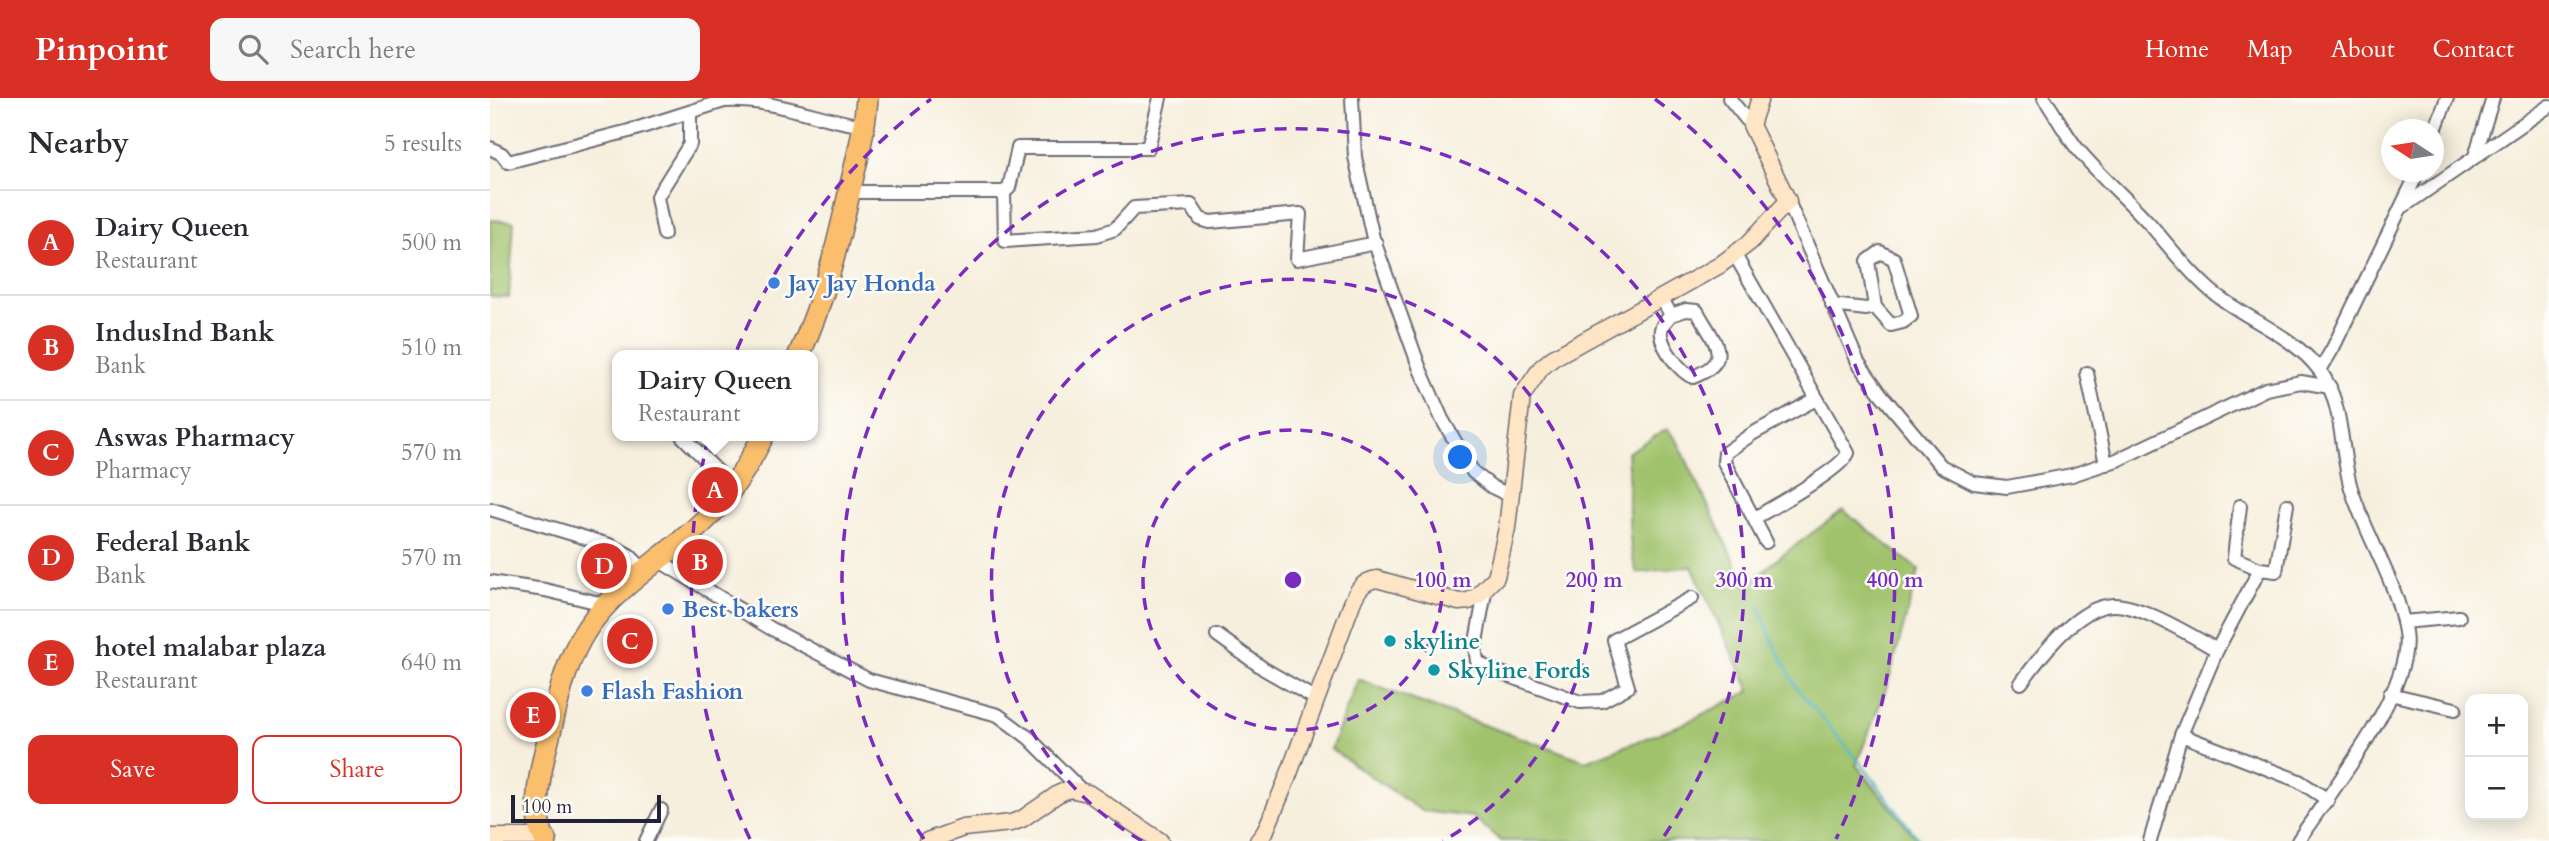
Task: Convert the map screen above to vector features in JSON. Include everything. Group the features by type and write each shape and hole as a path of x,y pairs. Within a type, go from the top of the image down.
{"highway":[{"path":"801,350 823,297 841,232 864,126 867,98"},
{"path":"544,839 539,821 539,788 543,759 566,673 582,636 608,605 705,520 733,487 760,441"}],"main road":[{"path":"1258,841 1265,832 1282,790 1355,595 1367,581 1377,579 1459,602 1469,601 1496,577 1507,528 1522,396 1530,382 1553,358 1662,299 1735,255 1763,230 1788,201 1751,125 1760,98"},
{"path":"927,841 962,828 1022,820 1069,789 1080,789 1104,802 1160,841"},
{"path":"490,837 544,839"}],"street":[{"path":"849,192 1004,192 1009,188 1018,148 1148,148 1160,98"},
{"path":"1352,98 1355,157 1373,238 1420,369 1442,419 1473,472 1492,487 1511,496"},
{"path":"1729,98 1751,125"},
{"path":"2439,119 2447,98"},
{"path":"2474,157 2493,98"},
{"path":"2046,99 2075,145 2145,219 2191,273 2212,292 2290,343 2320,370 2330,387 2350,485 2388,577 2403,622 2406,645 2390,694 2352,765 2298,841"},
{"path":"490,149 502,154 508,162 596,140 724,100 746,100 864,126"},
{"path":"2401,208 2549,106"},
{"path":"664,234 657,197 690,144 690,112"},
{"path":"2320,370 2413,182"},
{"path":"1004,192 1005,241 1097,235 1115,229 1133,208 1191,205 1199,219 1210,222 1300,214 1297,259 1377,243"},
{"path":"1788,201 1858,362 1880,393 1941,466 1974,483 2007,487 2039,483 2106,464 2266,389 2301,382 2330,387"},
{"path":"1880,252 1894,260 1911,316 1903,322 1891,325 1875,307 1868,261 1880,252"},
{"path":"1735,255 1848,453 1846,458 1755,518"},
{"path":"1662,299 1671,316"},
{"path":"1832,305 1866,309 1875,307"},
{"path":"1686,310 1697,311 1719,351 1717,362 1710,370 1693,377 1677,366 1661,335 1661,326 1671,316 1686,310"},
{"path":"2087,373 2106,464"},
{"path":"1766,542 1724,462 1725,453 1752,434 1816,399"},
{"path":"687,441 733,487"},
{"path":"2240,506 2234,558 2260,569 2276,571 2287,505"},
{"path":"490,509 609,545 869,680 998,715 1029,737 1080,789"},
{"path":"2150,841 2182,735 2217,650 2260,569"},
{"path":"490,582 545,590 608,605"},
{"path":"1486,587 1475,647 1477,661 1485,667 1580,702 1602,701 1628,687 1614,640 1692,598"},
{"path":"2021,683 2042,654 2071,625 2098,608 2113,604 2133,608 2217,650"},
{"path":"2403,622 2459,617"},
{"path":"1217,635 1264,669 1316,699"},
{"path":"2390,694 2455,709"},
{"path":"2182,735 2299,781 2328,800"},
{"path":"646,841 661,810"}],"green space":[{"path":"490,220 514,222 509,297 490,296"},
{"path":"1667,429 1678,442 1746,586 1843,510 1919,570 1887,686 1856,765 1919,841 1501,841 1473,817 1422,811 1331,749 1358,679 1586,761 1683,724 1750,691 1692,566 1637,573 1633,561 1627,453"}],"waterway":[{"path":"1759,606 1772,640 1798,690 1862,765 1920,841"}],"place":[{"name":"Jay Jay Honda","path":"774,283"},
{"name":"Dairy Queen","path":"715,490"},
{"name":"IndusInd Bank","path":"700,562"},
{"name":"Federal Bank","path":"604,566"},
{"name":"Best bakers","path":"668,609"},
{"name":"Aswas Pharmacy","path":"630,641"},
{"name":"skyline","path":"1390,641"},
{"name":"Skyline Fords","path":"1434,670"},
{"name":"Flash Fashion","path":"587,691"},
{"name":"hotel malabar plaza","path":"533,715"}]}
